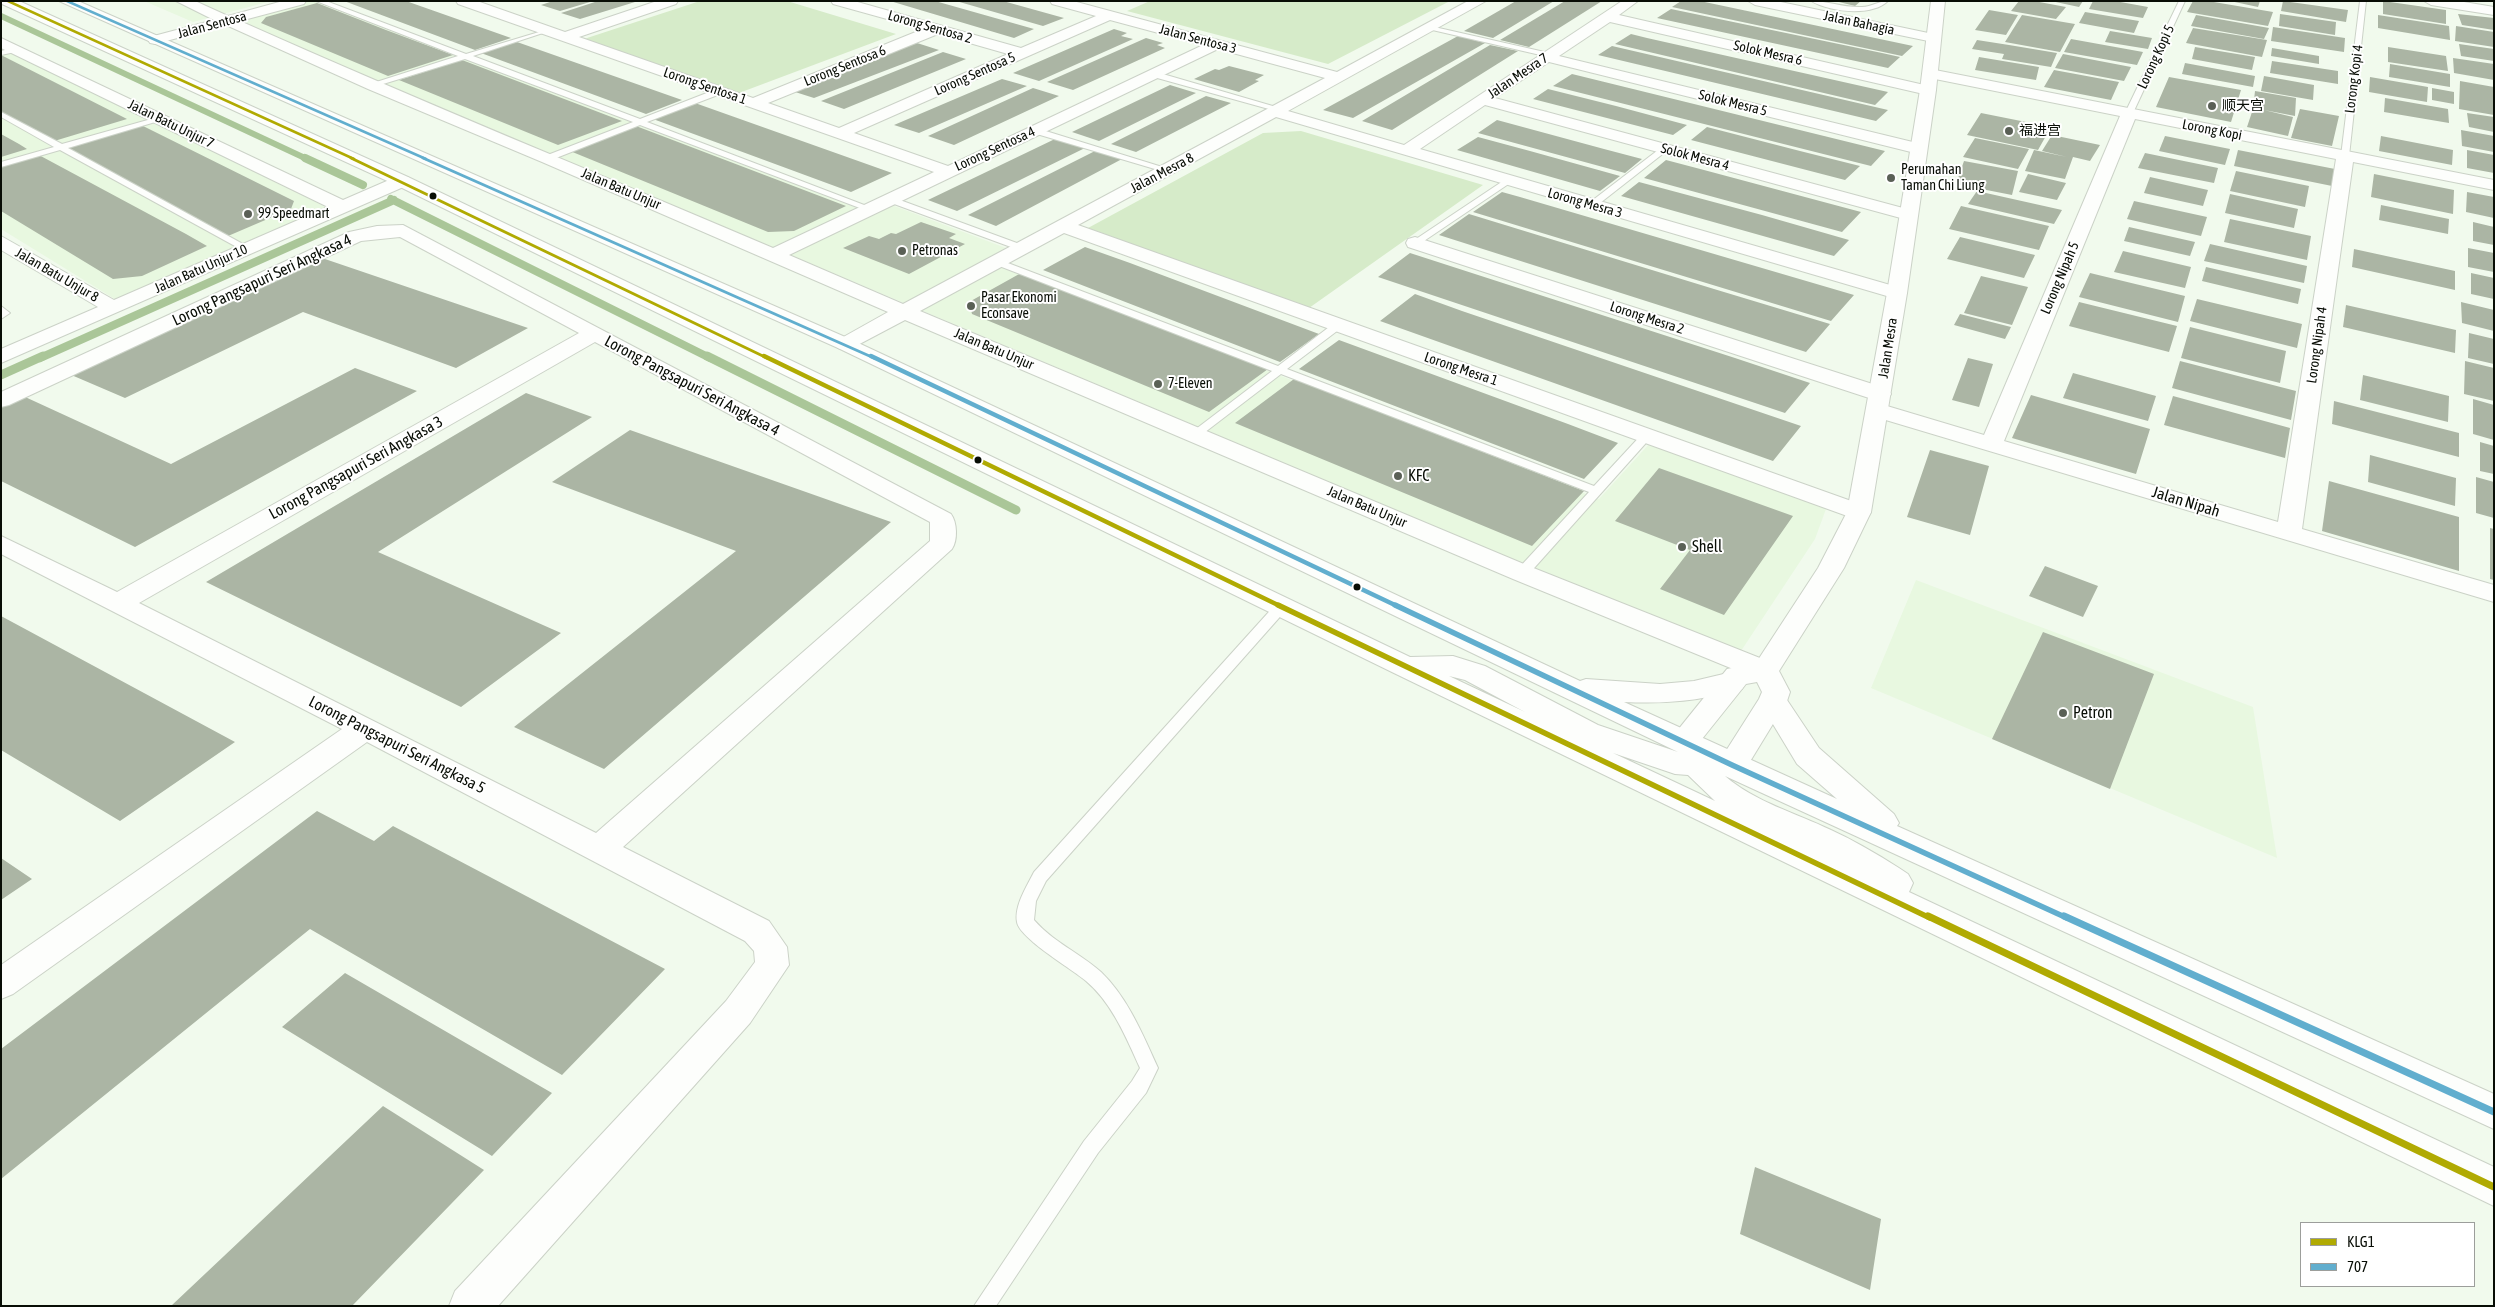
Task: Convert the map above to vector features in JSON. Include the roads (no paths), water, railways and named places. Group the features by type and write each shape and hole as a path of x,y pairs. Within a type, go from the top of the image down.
{"street":[{"path":"7,1 402,181 1281,607 2494,1186"},
{"path":"66,1 845,344 1572,689 1690,753 1732,765 2494,1112"},
{"name":"Jalan Batu Unjur","path":"183,1 373,86 548,158 904,312 1522,573 1765,670"},
{"path":"219,17 258,1"},
{"name":"Jalan Sentosa","path":"155,40 219,17 299,1"},
{"name":"Lorong Sentosa 1","path":"463,1 947,171"},
{"path":"564,37 671,1"},
{"name":"Lorong Sentosa 2","path":"838,1 1022,54"},
{"name":"Jalan Sentosa 3","path":"1057,1 1339,77"},
{"name":"Jalan Mesra 8","path":"845,344 1479,1"},
{"name":"Jalan Mesra 7","path":"1406,151 1630,1"},
{"name":"Jalan Bahagia","path":"1755,1 1933,38"},
{"name":"Jalan Mesra","path":"1765,670 1831,568 1859,512 1897,293 1929,82 1938,1"},
{"path":"2431,1 2494,11"},
{"path":"487,10 506,4"},
{"name":"Lorong Sentosa 5","path":"840,134 1109,15"},
{"name":"Solok Mesra 6","path":"1608,17 1929,82"},
{"name":"Lorong Sentosa 6","path":"753,103 937,29"},
{"name":"Jalan Batu Unjur 7","path":"1,42 9,51 159,118 342,207"},
{"name":"Lorong Sentosa 4","path":"774,255 868,208 1216,44"},
{"name":"Solok Mesra 5","path":"1548,56 1919,149"},
{"name":"Lorong Kopi","path":"1929,82 2129,113 2494,185"},
{"name":"Solok Mesra 4","path":"1483,100 1908,215"},
{"name":"Lorong Mesra 3","path":"1276,111 1406,151 1897,293"},
{"name":"Lorong Nipah 5","path":"1992,443 2129,113"},
{"name":"Lorong Nipah 4","path":"2289,533 2345,156"},
{"name":"Jalan Batu Unjur 10","path":"1,357 402,181"},
{"name":"Lorong Mesra 1","path":"1063,226 1337,326 1648,434 1859,512"},
{"name":"Lorong Pangsapuri Seri Angkasa 4","path":"1,400 356,236 377,232 403,231 942,519 943,543 600,849"},
{"name":"Jalan Batu Unjur 8","path":"1,242 114,308"},
{"name":"Lorong Mesra 2","path":"1415,243 1879,402"},
{"name":"Lorong Pangsapuri Seri Angkasa 3","path":"118,603 593,334"},
{"name":"Jalan Nipah","path":"1879,402 1992,443 2494,594"},
{"name":"Lorong Pangsapuri Seri Angkasa 5","path":"9,556 118,603 365,728 757,931 770,947 772,965 738,1012 470,1306"},
{"path":"1406,667 1453,666 1475,673 1588,732 1675,763 1690,753 1737,676 1765,670 1776,692 1773,701 1732,765"},
{"path":"1572,689 1660,694 1694,691 1732,682"},
{"path":"1773,701 1808,756 1907,844"},
{"path":"1,984 365,728"},
{"path":"1690,753 1716,784 1743,804 1821,840 1896,882 1929,916"}],"lane":[{"path":"320,1 868,208"},
{"path":"1814,1 1851,9 1864,9 1874,8 1885,1"},
{"name":"Lorong Kopi 5","path":"2129,113 2182,1"},
{"name":"Lorong Kopi 4","path":"2345,156 2363,1"},
{"path":"1430,28 1548,56"},
{"path":"373,86 547,30"},
{"path":"1153,74 1276,111"},
{"path":"548,158 720,91"},
{"path":"1,114 247,248"},
{"path":"1,165 159,118"},
{"path":"1033,130 1168,170"},
{"path":"1592,205 1665,149"},
{"path":"1415,243 1509,181"},
{"path":"889,199 1022,248"},
{"path":"997,262 1596,492"},
{"path":"1,309 5,313 1,316"},
{"path":"1196,434 1337,326"},
{"path":"1522,573 1648,434"},
{"path":"984,1306 1091,1147 1139,1087 1149,1068 1127,1019 1094,977 1038,939 1025,922 1028,901 1040,877 1281,607"}],"waterway":[{"path":"1,16 307,159"},
{"path":"305,158 363,185"},
{"path":"40,358 393,200"},
{"path":"393,200 710,358"},
{"path":"1,375 43,356"},
{"path":"707,356 1016,510"}],"place":[{"name":"顺天宫","path":"2212,106"},
{"name":"福进宫","path":"2009,131"},
{"name":"Perumahan Taman Chi Liung","path":"1891,178"},
{"name":"99 Speedmart","path":"248,214"},
{"name":"Petronas","path":"902,251"},
{"name":"Pasar Ekonomi Econsave","path":"971,306"},
{"name":"7-Eleven","path":"1158,384"},
{"name":"KFC","path":"1398,476"},
{"name":"Shell","path":"1682,547"},
{"name":"Petron","path":"2063,713"}]}
